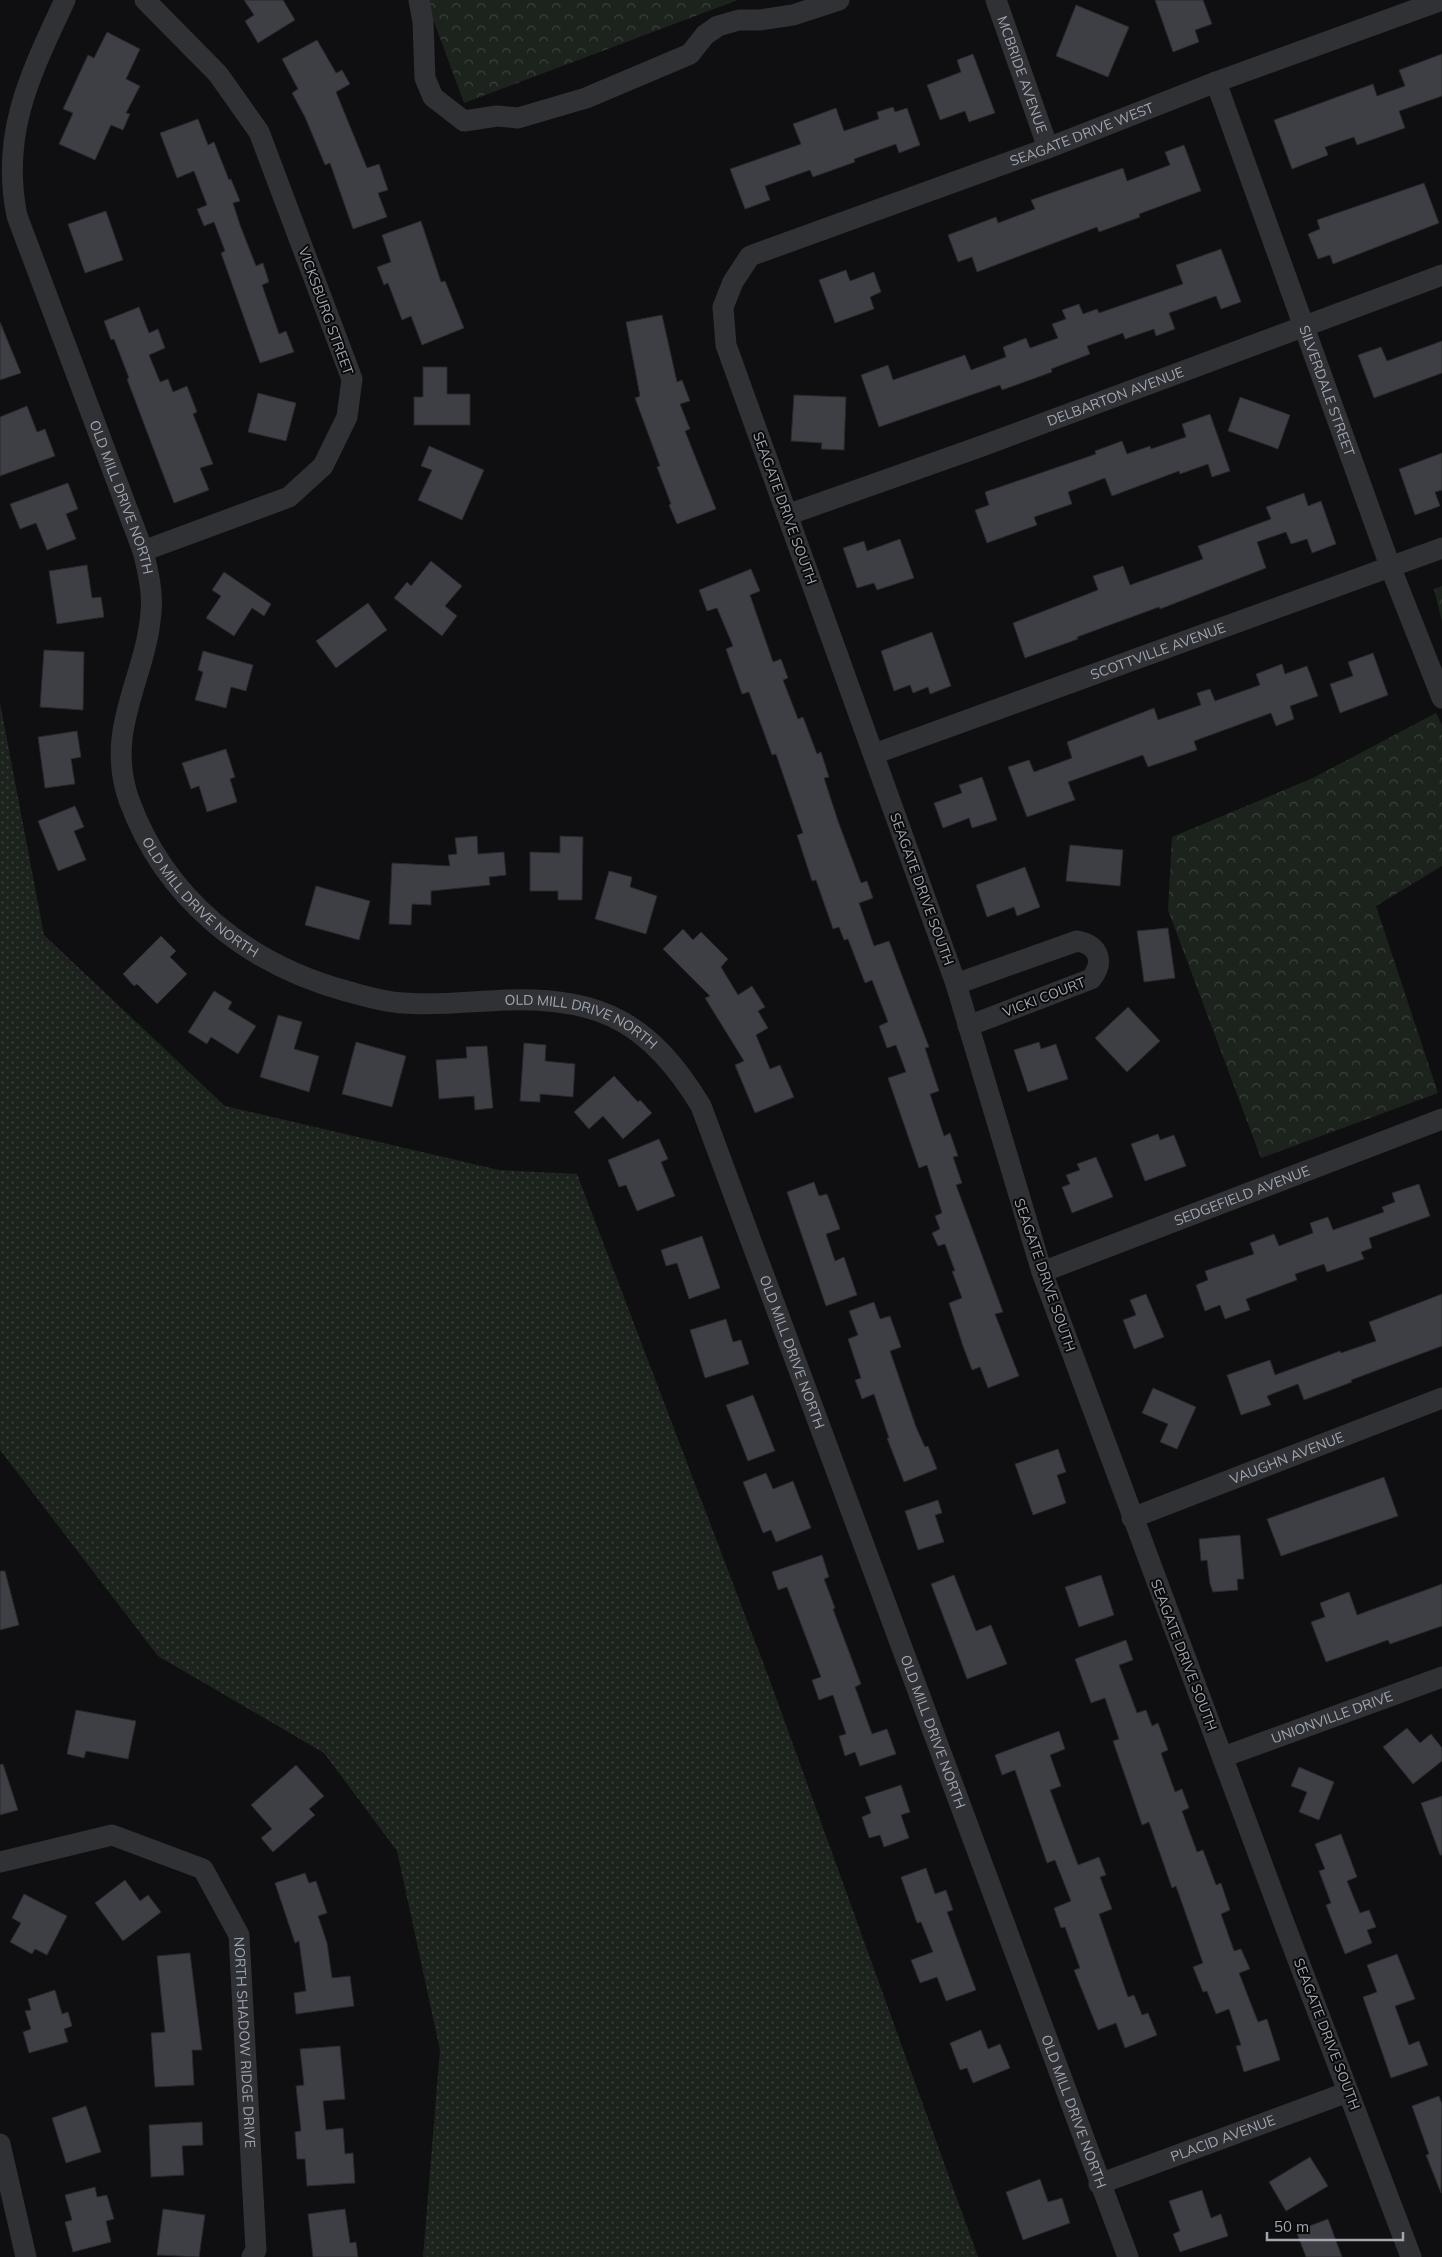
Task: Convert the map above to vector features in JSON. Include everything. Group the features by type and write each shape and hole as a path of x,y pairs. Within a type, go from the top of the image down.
{"street":[{"name":"OLD MILL DRIVE NORTH","path":"65,0 16,106 8,149 7,172 10,193 143,551 152,592 152,614 121,734 123,775 128,797 146,839 165,869 190,900 218,927 250,951 315,983 401,1003 435,1004 542,1000 572,1003 593,1008 631,1027 649,1041 680,1072 701,1106 1099,2184 1128,2257"},
{"name":"VICKSBURG STREET","path":"143,551 289,498 323,466 347,417 352,379 259,132 218,74 145,0"},
{"path":"419,0 423,22 425,78 433,97 464,120 496,116 518,118 586,98 690,54 705,36 718,26 739,20 760,20 793,14 839,0"},
{"name":"MCBRIDE AVENUE","path":"996,0 1048,148"},
{"name":"SEAGATE DRIVE WEST","path":"733,282 750,256 1048,148 1216,82 1442,0"},
{"name":"SILVERDALE STREET","path":"1216,82 1390,566 1442,698"},
{"name":"DELBARTON AVENUE","path":"787,515 982,446 1303,325 1442,275"},
{"name":"SEAGATE DRIVE SOUTH","path":"733,282 723,307 726,345 956,984 1042,1272 1132,1518 1412,2257"},
{"name":"SCOTTVILLE AVENUE","path":"874,754 1442,548"},
{"name":"VICKI COURT","path":"956,984 1077,941 1093,946 1097,954 1097,971 1091,979 968,1026"},
{"name":"SEDGEFIELD AVENUE","path":"1042,1272 1442,1119"},
{"name":"VAUGHN AVENUE","path":"1132,1518 1442,1398"},
{"name":"UNIONVILLE DRIVE","path":"1223,1757 1442,1677"},
{"name":"NORTH SHADOW RIDGE DRIVE","path":"0,1862 112,1835 203,1869 239,1935 256,2250 252,2257"},
{"name":"PLACID AVENUE","path":"1099,2184 1348,2092"},
{"path":"0,2144 26,2257"}],"green space":[{"path":"426,0 738,0 464,103"},
{"path":"1442,586 1442,621 1434,589"},
{"path":"0,703 44,935 225,1106 499,1170 577,1174 769,1678 978,2257 423,2257 440,2050 397,1851 324,1753 158,1656 0,1450"},
{"path":"1436,713 1442,725 1442,866 1376,906 1438,1093 1261,1158 1168,910 1172,837 1313,778"}],"building":[{"path":"244,0 283,0 295,20 258,43 245,21 254,15"},
{"path":"1155,0 1203,0 1212,24 1195,30 1199,42 1173,52"},
{"path":"1076,5 1129,27 1108,77 1056,56"},
{"path":"107,32 140,49 126,79 140,86 126,113 130,114 123,130 111,125 95,160 59,144 73,113 63,109 88,55 94,58"},
{"path":"317,40 336,73 342,70 350,84 336,92 367,168 379,164 388,190 378,193 387,217 353,229 330,163 325,165 305,117 292,93 298,89 282,59"},
{"path":"973,54 995,113 969,122 965,111 940,120 927,85 961,72 957,60"},
{"path":"1442,54 1442,96 1399,111 1405,128 1357,145 1354,137 1325,147 1328,155 1292,169 1274,120 1373,84 1377,96 1405,86 1399,70"},
{"path":"893,107 895,112 907,108 920,145 899,153 896,144 854,159 855,162 813,177 810,170 765,186 770,200 745,209 730,169 801,144 793,124 836,108 844,131 879,119 877,112"},
{"path":"198,119 208,145 214,142 229,180 231,179 240,201 233,203 240,225 256,266 263,263 269,282 262,285 279,334 286,331 294,352 260,363 221,253 225,251 214,222 204,226 197,209 207,205 194,171 177,178 160,133"},
{"path":"1184,145 1201,191 1139,214 1140,217 1099,232 1097,227 977,272 972,257 958,262 948,235 996,217 998,223 1035,209 1031,200 1123,168 1127,181 1170,165 1165,152"},
{"path":"1424,183 1439,223 1333,264 1330,255 1318,259 1308,234 1320,229 1317,220"},
{"path":"106,211 123,260 85,273 68,224"},
{"path":"421,221 441,282 445,281 464,328 422,345 411,316 402,320 388,283 384,285 377,267 391,262 382,235"},
{"path":"1221,249 1241,302 1221,309 1216,296 1169,313 1175,329 1156,336 1154,329 1125,339 1123,333 1087,346 1090,354 1051,369 1052,372 1002,390 1000,385 879,427 861,375 888,365 893,380 965,355 971,370 1006,357 1003,347 1026,338 1030,348 1058,338 1052,324 1066,319 1062,310 1079,304 1083,314 1097,309 1099,313 1183,284 1176,265"},
{"path":"846,270 850,281 874,272 881,292 870,297 874,309 835,323 819,280"},
{"path":"139,307 149,333 158,329 165,348 149,355 160,382 168,379 173,392 187,386 197,412 193,414 213,464 200,468 209,490 174,503 127,379 129,378 114,339 111,340 104,321"},
{"path":"662,315 677,382 682,380 690,401 680,404 690,429 685,431 716,509 677,524 657,467 660,466 635,398 640,396 626,322"},
{"path":"0,322 21,373 0,380"},
{"path":"1442,341 1442,373 1374,398 1358,355 1381,347 1387,361"},
{"path":"423,367 447,367 447,394 470,394 470,425 414,425 414,397 423,397"},
{"path":"258,393 296,403 286,441 248,432"},
{"path":"794,395 846,397 844,450 821,449 822,443 791,441"},
{"path":"1240,397 1290,415 1278,449 1228,431"},
{"path":"27,406 37,432 45,429 55,456 0,476 0,417"},
{"path":"1210,414 1230,471 1212,477 1208,464 1180,474 1179,471 1112,496 1105,478 1068,492 1072,504 1034,517 1037,525 987,543 975,510 989,505 985,492 1096,454 1095,451 1122,441 1127,454 1150,446 1151,449 1186,437 1182,424"},
{"path":"429,446 484,470 462,520 418,500 432,470 421,466"},
{"path":"1442,453 1442,490 1435,492 1440,506 1415,515 1399,469"},
{"path":"68,483 78,509 66,514 76,539 47,550 36,523 20,529 10,504"},
{"path":"1304,493 1308,506 1321,501 1336,544 1312,553 1307,539 1291,544 1286,532 1257,542 1266,568 1025,658 1013,623 1098,590 1093,576 1123,566 1130,585 1203,559 1198,546 1271,519 1266,507"},
{"path":"900,539 914,578 877,590 874,583 857,588 843,548 864,541 867,551"},
{"path":"431,561 462,586 445,606 457,616 442,636 394,598 407,582 411,586"},
{"path":"87,565 92,598 101,597 104,617 57,624 49,571"},
{"path":"751,569 760,591 750,595 773,662 781,659 788,678 783,680 798,719 803,717 817,754 821,752 829,777 824,778 838,821 861,883 867,881 873,898 859,903 874,946 889,941 929,1047 925,1048 939,1091 930,1094 944,1136 950,1133 958,1156 953,1157 962,1183 956,1185 1003,1312 995,1314 1019,1376 988,1388 980,1367 972,1370 949,1303 962,1298 945,1244 938,1246 932,1233 940,1229 935,1216 942,1213 927,1165 919,1168 888,1078 906,1072 896,1045 887,1048 879,1026 888,1022 872,980 865,983 848,939 844,940 839,927 833,929 816,880 812,881 797,835 803,833 776,754 772,755 749,692 742,694 726,649 733,646 717,608 707,611 699,590"},
{"path":"224,572 271,604 264,616 252,608 234,636 206,618 221,596 212,590"},
{"path":"368,603 387,630 336,668 316,641"},
{"path":"932,632 951,686 930,694 928,687 913,693 910,685 894,691 881,651"},
{"path":"44,650 84,652 83,710 40,707"},
{"path":"203,651 253,665 246,691 231,687 226,708 195,700 203,672 198,670"},
{"path":"1373,653 1388,695 1340,713 1330,684 1353,676 1348,662"},
{"path":"1282,664 1285,674 1307,666 1318,696 1290,706 1294,719 1276,726 1271,713 1194,741 1197,750 1148,767 1143,755 1068,782 1075,800 1027,817 1008,767 1029,760 1034,772 1072,758 1067,742 1154,708 1158,720 1201,705 1197,693 1210,689 1215,701 1260,685 1256,674"},
{"path":"77,731 81,757 71,759 75,784 45,788 38,737"},
{"path":"226,749 235,777 230,779 237,802 207,812 199,786 191,789 182,763"},
{"path":"982,777 997,820 972,828 969,818 943,828 934,803 962,793 959,785"},
{"path":"75,806 84,827 74,831 86,860 58,871 38,821"},
{"path":"477,836 478,854 504,852 506,875 489,877 490,885 431,891 431,905 412,904 411,925 389,924 392,863 450,866 448,855 457,854 455,838"},
{"path":"560,836 583,837 582,900 558,900 558,891 530,891 530,852 560,853"},
{"path":"1070,845 1123,850 1120,886 1066,881"},
{"path":"1025,867 1040,907 1017,916 1014,907 987,917 976,885"},
{"path":"609,871 632,877 630,887 657,896 646,934 595,919"},
{"path":"316,886 370,901 359,940 305,925"},
{"path":"1168,928 1175,978 1144,982 1137,931"},
{"path":"683,929 693,940 701,932 728,959 721,967 738,995 752,986 765,1007 758,1011 768,1028 756,1035 770,1069 780,1065 794,1097 755,1113 735,1065 744,1061 705,998 710,996 663,949"},
{"path":"161,936 176,951 170,957 187,974 157,1004 137,984 134,986 123,974"},
{"path":"214,991 232,1002 228,1009 256,1026 238,1054 211,1037 207,1044 188,1032"},
{"path":"1128,1007 1160,1041 1127,1072 1095,1038"},
{"path":"278,1015 302,1022 294,1049 319,1056 309,1092 260,1077"},
{"path":"356,1042 406,1056 392,1107 342,1094"},
{"path":"1039,1042 1041,1049 1056,1044 1068,1079 1028,1092 1014,1050"},
{"path":"524,1043 546,1045 545,1061 575,1064 573,1097 540,1094 540,1102 520,1101"},
{"path":"487,1046 493,1108 475,1110 474,1096 439,1099 436,1060 467,1058 466,1047"},
{"path":"614,1076 638,1102 640,1100 652,1113 623,1139 603,1116 589,1129 574,1112"},
{"path":"1158,1134 1160,1140 1174,1135 1186,1166 1145,1181 1131,1144"},
{"path":"659,1139 668,1159 661,1162 675,1196 637,1211 626,1185 619,1187 608,1160"},
{"path":"1096,1157 1113,1197 1072,1213 1062,1187 1070,1184 1066,1175 1080,1170 1077,1164"},
{"path":"814,1182 819,1196 827,1194 840,1229 826,1234 835,1261 844,1257 857,1295 826,1306 787,1192"},
{"path":"1419,1184 1430,1216 1369,1238 1372,1248 1361,1252 1364,1259 1327,1272 1324,1264 1295,1274 1297,1280 1246,1299 1250,1310 1225,1319 1220,1305 1205,1311 1196,1285 1208,1280 1205,1271 1254,1254 1250,1243 1274,1234 1279,1246 1313,1233 1310,1223 1328,1217 1333,1230 1384,1212 1382,1207 1395,1202 1392,1193"},
{"path":"702,1236 720,1288 689,1299 677,1263 666,1266 661,1250"},
{"path":"1146,1294 1164,1337 1134,1349 1123,1320 1136,1315 1130,1300"},
{"path":"1442,1294 1442,1346 1304,1400 1298,1384 1267,1396 1271,1405 1241,1415 1227,1375 1270,1360 1275,1375 1340,1351 1341,1353 1376,1341 1369,1322"},
{"path":"874,1302 880,1319 890,1316 901,1347 890,1351 916,1427 925,1447 928,1446 937,1469 904,1482 887,1438 889,1438 874,1394 862,1399 855,1380 861,1378 848,1339 858,1335 849,1311"},
{"path":"726,1319 733,1342 741,1340 749,1364 705,1378 690,1330"},
{"path":"1153,1388 1196,1407 1177,1449 1160,1442 1168,1424 1142,1413"},
{"path":"753,1395 775,1451 748,1461 726,1405"},
{"path":"1058,1449 1066,1472 1057,1475 1066,1503 1033,1515 1015,1464"},
{"path":"766,1473 773,1489 793,1481 811,1528 776,1542 771,1530 763,1533 743,1482"},
{"path":"1384,1477 1398,1516 1281,1556 1267,1519"},
{"path":"938,1500 942,1513 935,1515 944,1542 918,1550 905,1511"},
{"path":"1240,1535 1244,1579 1237,1579 1238,1590 1213,1592 1207,1560 1201,1561 1199,1539"},
{"path":"822,1555 829,1577 824,1579 861,1684 855,1687 872,1734 887,1729 896,1754 860,1766 855,1752 845,1756 839,1736 846,1734 833,1695 819,1700 812,1680 821,1677 787,1587 778,1590 772,1572"},
{"path":"0,1571 5,1571 19,1625 0,1630"},
{"path":"954,1575 976,1631 991,1625 1007,1664 967,1679 931,1584"},
{"path":"1101,1575 1114,1615 1079,1627 1065,1587"},
{"path":"1442,1584 1442,1626 1390,1644 1388,1640 1326,1662 1311,1622 1325,1617 1320,1603 1349,1592 1357,1615"},
{"path":"1126,1640 1133,1660 1119,1665 1137,1713 1146,1710 1152,1726 1158,1723 1168,1750 1161,1753 1175,1792 1182,1789 1189,1808 1182,1811 1197,1852 1203,1850 1216,1885 1221,1883 1230,1910 1221,1914 1234,1951 1241,1949 1250,1969 1239,1973 1258,2022 1267,2019 1280,2060 1244,2072 1236,2046 1241,2045 1229,2009 1216,2014 1207,1991 1203,1992 1193,1967 1203,1963 1176,1886 1172,1888 1149,1822 1142,1825 1113,1741 1119,1739 1105,1698 1091,1703 1075,1659"},
{"path":"76,1710 136,1721 128,1759 86,1751 84,1758 67,1754"},
{"path":"1407,1728 1420,1743 1431,1734 1442,1748 1442,1761 1413,1784 1383,1747"},
{"path":"1059,1731 1065,1749 1050,1755 1061,1786 1050,1790 1078,1865 1099,1857 1106,1875 1100,1877 1112,1909 1099,1914 1128,1997 1134,1995 1142,2015 1148,2013 1157,2035 1125,2048 1116,2023 1098,2030 1074,1970 1080,1968 1065,1927 1061,1928 1054,1908 1071,1901 1055,1860 1047,1863 1015,1770 1002,1775 995,1755"},
{"path":"3,1764 18,1810 0,1815 0,1765"},
{"path":"296,1765 324,1796 309,1809 315,1815 273,1852 261,1838 272,1829 251,1805"},
{"path":"1299,1767 1334,1782 1319,1820 1299,1812 1307,1792 1291,1786"},
{"path":"901,1785 910,1812 901,1815 909,1838 884,1847 880,1835 869,1838 862,1817 871,1813 865,1797"},
{"path":"1442,1796 1442,1855 1440,1855 1421,1803"},
{"path":"1341,1834 1357,1877 1347,1881 1360,1913 1369,1910 1376,1927 1367,1930 1372,1943 1345,1954 1326,1905 1331,1903 1319,1871 1325,1869 1315,1844"},
{"path":"926,1868 935,1894 946,1890 953,1910 947,1912 976,1990 946,2001 937,1977 920,1983 911,1960 933,1952 921,1922 917,1923 901,1877"},
{"path":"305,1873 309,1883 316,1881 327,1913 318,1916 327,1943 332,1978 350,1976 354,2006 296,2014 294,1993 306,1991 299,1941 295,1943 275,1883"},
{"path":"125,1880 140,1901 148,1895 161,1912 123,1941 95,1903"},
{"path":"24,1894 67,1916 47,1955 35,1949 32,1954 10,1942 21,1923 12,1918"},
{"path":"190,1953 202,2050 192,2050 194,2085 155,2087 151,2033 165,2032 157,1956"},
{"path":"1397,1954 1415,1999 1395,2006 1409,2045 1419,2041 1428,2065 1391,2078 1363,1997 1377,1992 1367,1965"},
{"path":"55,1990 62,2014 68,2012 72,2026 64,2029 68,2042 29,2053 23,2032 31,2029 25,2011 31,2010 28,1999"},
{"path":"981,2030 988,2049 1000,2044 1010,2068 973,2083 967,2068 960,2070 950,2043"},
{"path":"340,2046 345,2099 323,2101 326,2130 343,2128 345,2154 353,2153 355,2183 307,2186 305,2159 297,2159 295,2132 301,2131 296,2086 304,2085 300,2049"},
{"path":"1439,2096 1442,2104 1441,2193 1426,2155 1429,2154 1412,2106"},
{"path":"86,2106 101,2152 66,2163 52,2118"},
{"path":"202,2122 203,2145 182,2146 184,2175 151,2177 149,2125"},
{"path":"1310,2157 1328,2186 1286,2211 1269,2182"},
{"path":"1040,2179 1048,2202 1062,2198 1070,2223 1023,2240 1006,2192"},
{"path":"95,2187 97,2197 107,2195 114,2219 106,2221 111,2242 73,2252 65,2222 72,2220 65,2195"},
{"path":"1202,2190 1211,2218 1221,2214 1228,2236 1180,2252 1173,2234 1180,2231 1169,2201"},
{"path":"163,2209 205,2215 199,2257 157,2255"},
{"path":"345,2209 350,2243 356,2242 358,2257 313,2257 308,2214"},
{"path":"1328,2219 1342,2257 1306,2257 1296,2231"}]}
